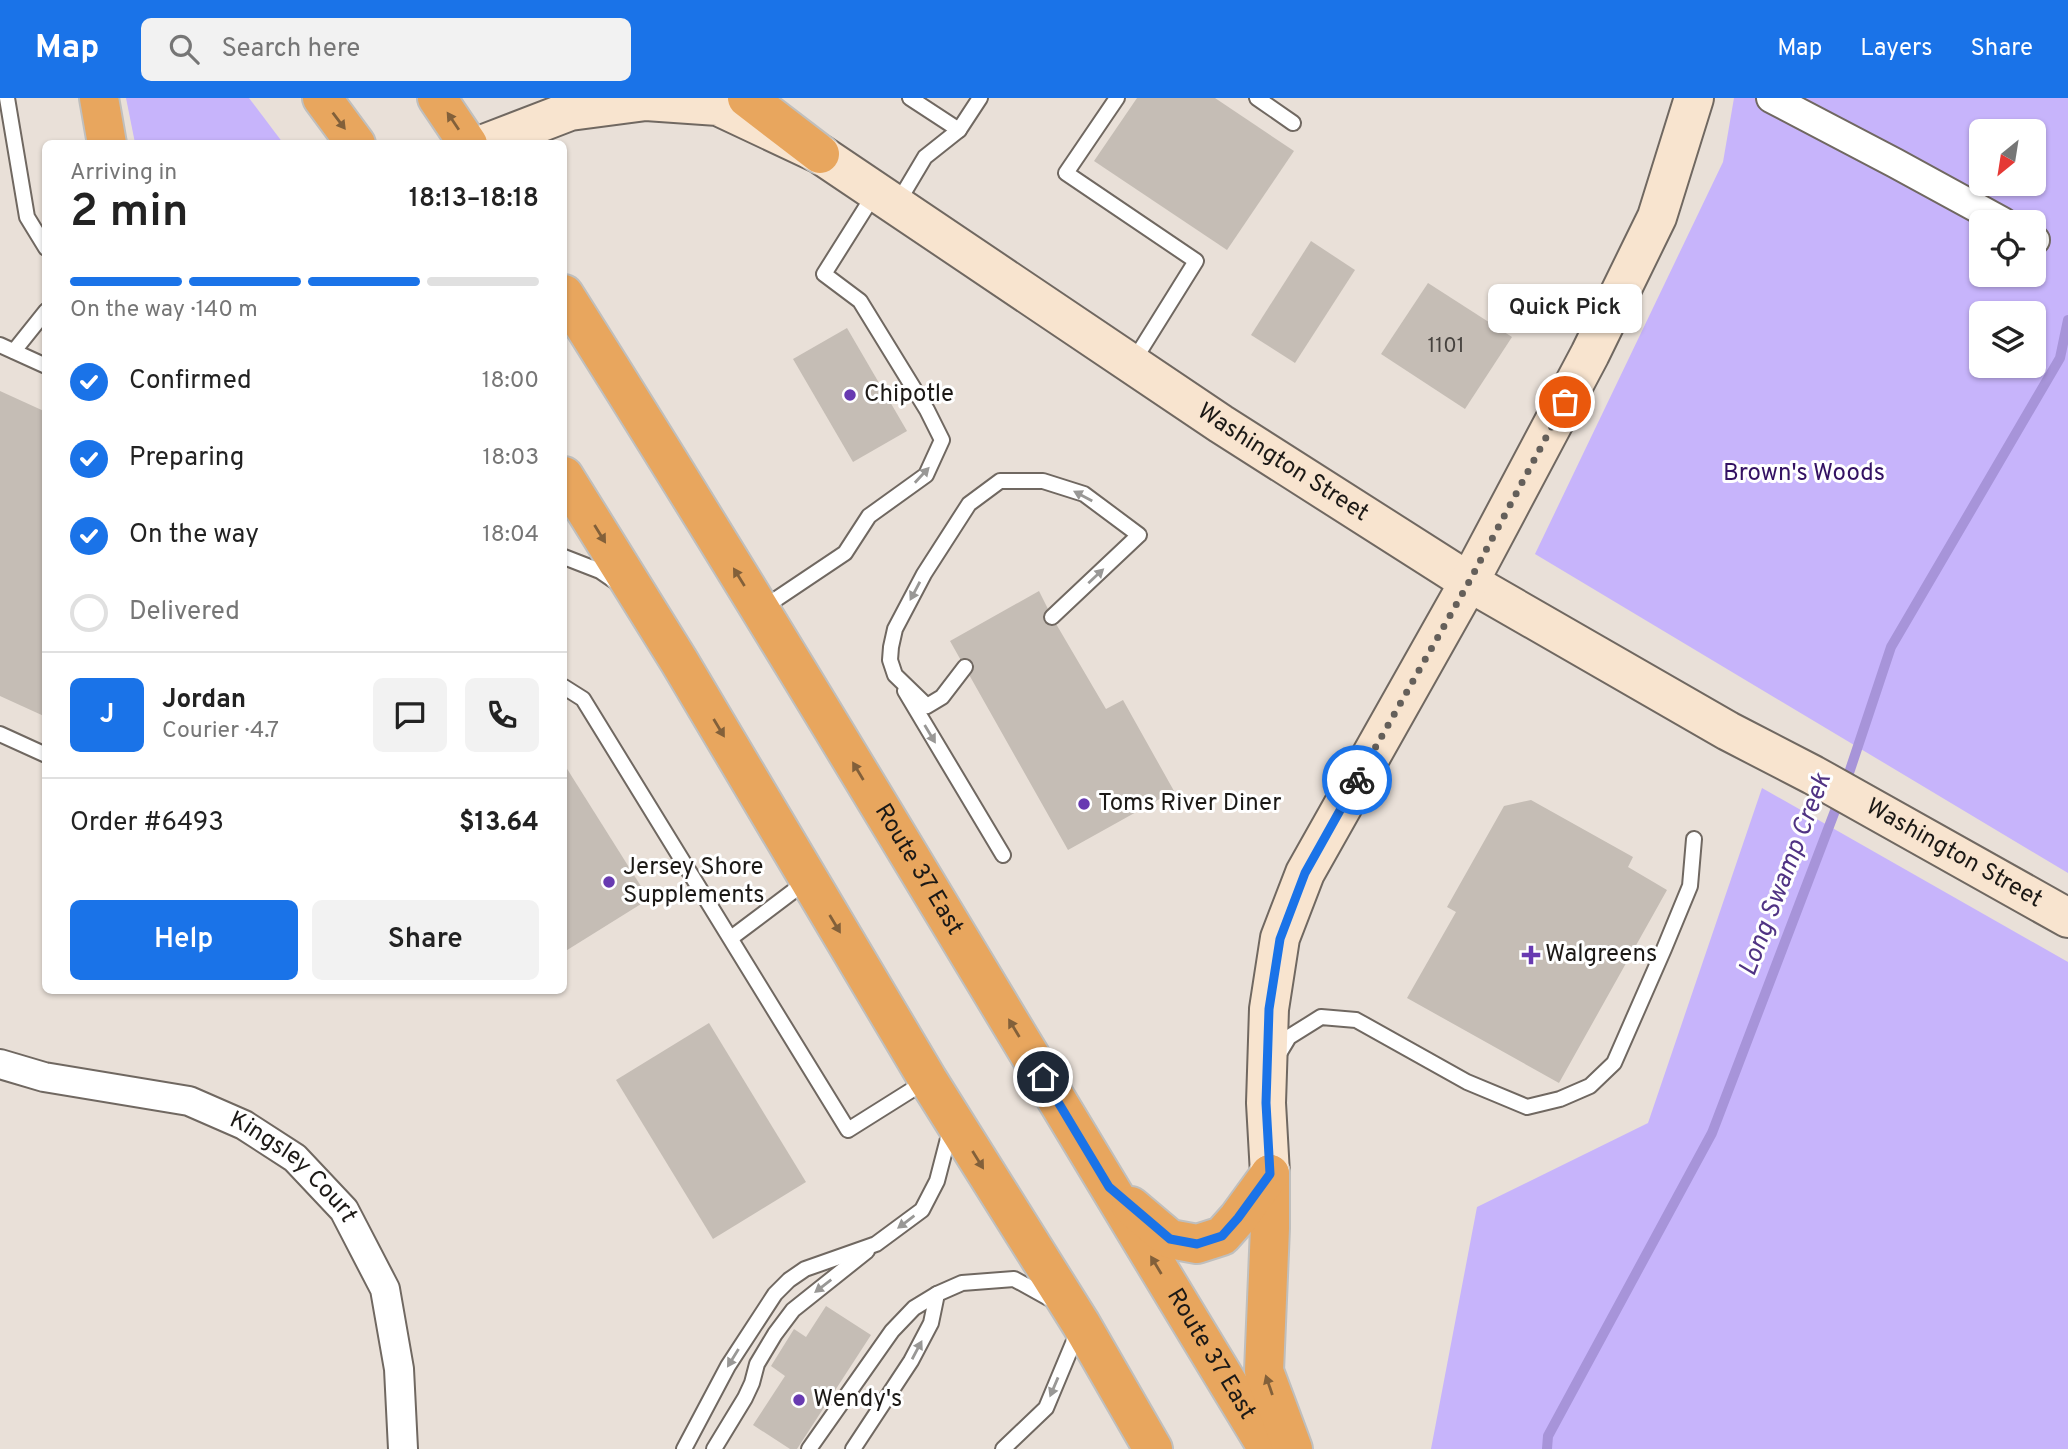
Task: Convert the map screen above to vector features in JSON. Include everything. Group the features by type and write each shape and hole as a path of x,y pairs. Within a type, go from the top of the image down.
{"highway":[{"path":"100,98 106,140"},
{"path":"322,98 353,140"},
{"path":"437,98 465,140"},
{"path":"747,98 820,154"},
{"name":"Route 37 East","path":"567,299 964,944 1268,1449"},
{"path":"567,481 928,1080 1081,1324 1153,1449"},
{"path":"1109,1187 1170,1239 1197,1244 1222,1236 1270,1174"},
{"path":"1270,1174 1264,1371 1293,1449"}],"main road":[{"path":"1270,1174 1266,1103 1269,1009 1280,939 1305,873 1469,582 1590,354 1657,217 1694,98"},
{"name":"Washington Street","path":"493,140 576,105 646,101 718,106 820,154 1250,443 1469,582 1728,730 1898,821 2068,918"}],"street":[{"path":"1770,98 1981,210"},
{"name":"Kingsley Court","path":"0,1064 44,1077 188,1101 244,1125 295,1158 344,1210 385,1289 399,1368 403,1449"}],"lane":[{"path":"7,98 27,217 42,241"},
{"path":"910,98 959,130"},
{"path":"760,610 845,553 869,516 926,475 942,440 927,410 860,301 824,274 925,157 959,130 980,98"},
{"path":"1117,98 1066,173 1196,261 1132,363"},
{"path":"1257,98 1293,123"},
{"path":"42,315 7,348 42,364"},
{"path":"1003,855 895,675 890,660 895,629 919,583 969,504 1000,481 1043,481 1084,495 1139,535 1052,617"},
{"path":"567,558 600,571 640,598"},
{"path":"895,675 927,706 942,697 965,667"},
{"path":"567,689 583,699 848,1130 928,1080"},
{"path":"0,734 42,753"},
{"path":"1267,1073 1289,1037 1321,1017 1356,1020 1467,1082 1527,1107 1560,1099 1590,1086 1614,1063 1664,949 1690,886 1694,839"},
{"path":"731,938 808,880"},
{"path":"713,1449 745,1398 757,1364 793,1310 922,1210 937,1181 953,1119"},
{"path":"684,1449 728,1366 775,1294 805,1269 876,1244"},
{"path":"809,1449 892,1331 914,1308 961,1283 1014,1279 1050,1297 1081,1324 1046,1408 1003,1449"},
{"path":"853,1449 916,1352 931,1323 937,1294"}],"green space":[{"path":"126,98 249,98 281,140 134,140"},
{"name":"Brown's Woods","path":"1734,98 2068,98 2068,873 1535,554 1723,162"},
{"path":"1762,788 2068,962 2068,1449 1431,1449 1477,1207 1648,1123"}],"building":[{"path":"1137,98 1215,98 1294,151 1227,250 1094,161"},
{"path":"1311,241 1355,270 1295,363 1251,335"},
{"path":"1428,283 1512,337 1465,409 1381,354"},
{"name":"Chipotle","path":"847,328 907,431 853,462 793,359"},
{"path":"0,391 42,410 42,715 0,696"},
{"path":"1039,591 1106,709 1123,700 1174,791 1068,850 950,641"},
{"path":"567,769 649,899 567,950"},
{"name":"Walgreens","path":"1531,800 1633,857 1628,867 1667,890 1559,1083 1407,998 1456,912 1447,907 1504,806"},
{"path":"709,1023 806,1182 713,1239 616,1080"},
{"name":"Wendy's","path":"826,1306 871,1335 797,1449 790,1449 753,1425 785,1376 771,1366 794,1329 806,1337"}],"waterway":[{"name":"Long Swamp Creek","path":"1547,1449 1548,1436 1712,1133 1846,782 1891,647 2060,358 2068,320"}],"way so far":[{"path":"1357,780 1469,582 1565,402"}],"place":[{"name":"Chipotle","path":"850,395"},
{"name":"Quick Pick","path":"1565,402"},
{"name":"Toms River Diner","path":"1084,804"},
{"name":"Jersey Shore Supplements","path":"609,882"},
{"name":"Walgreens","path":"1531,955"},
{"name":"Wendy's","path":"799,1400"}],"route":[{"path":"1043,1077 1109,1187 1170,1239 1197,1244 1222,1236 1270,1174 1266,1103 1269,1009 1280,939 1305,873 1357,780"}]}
